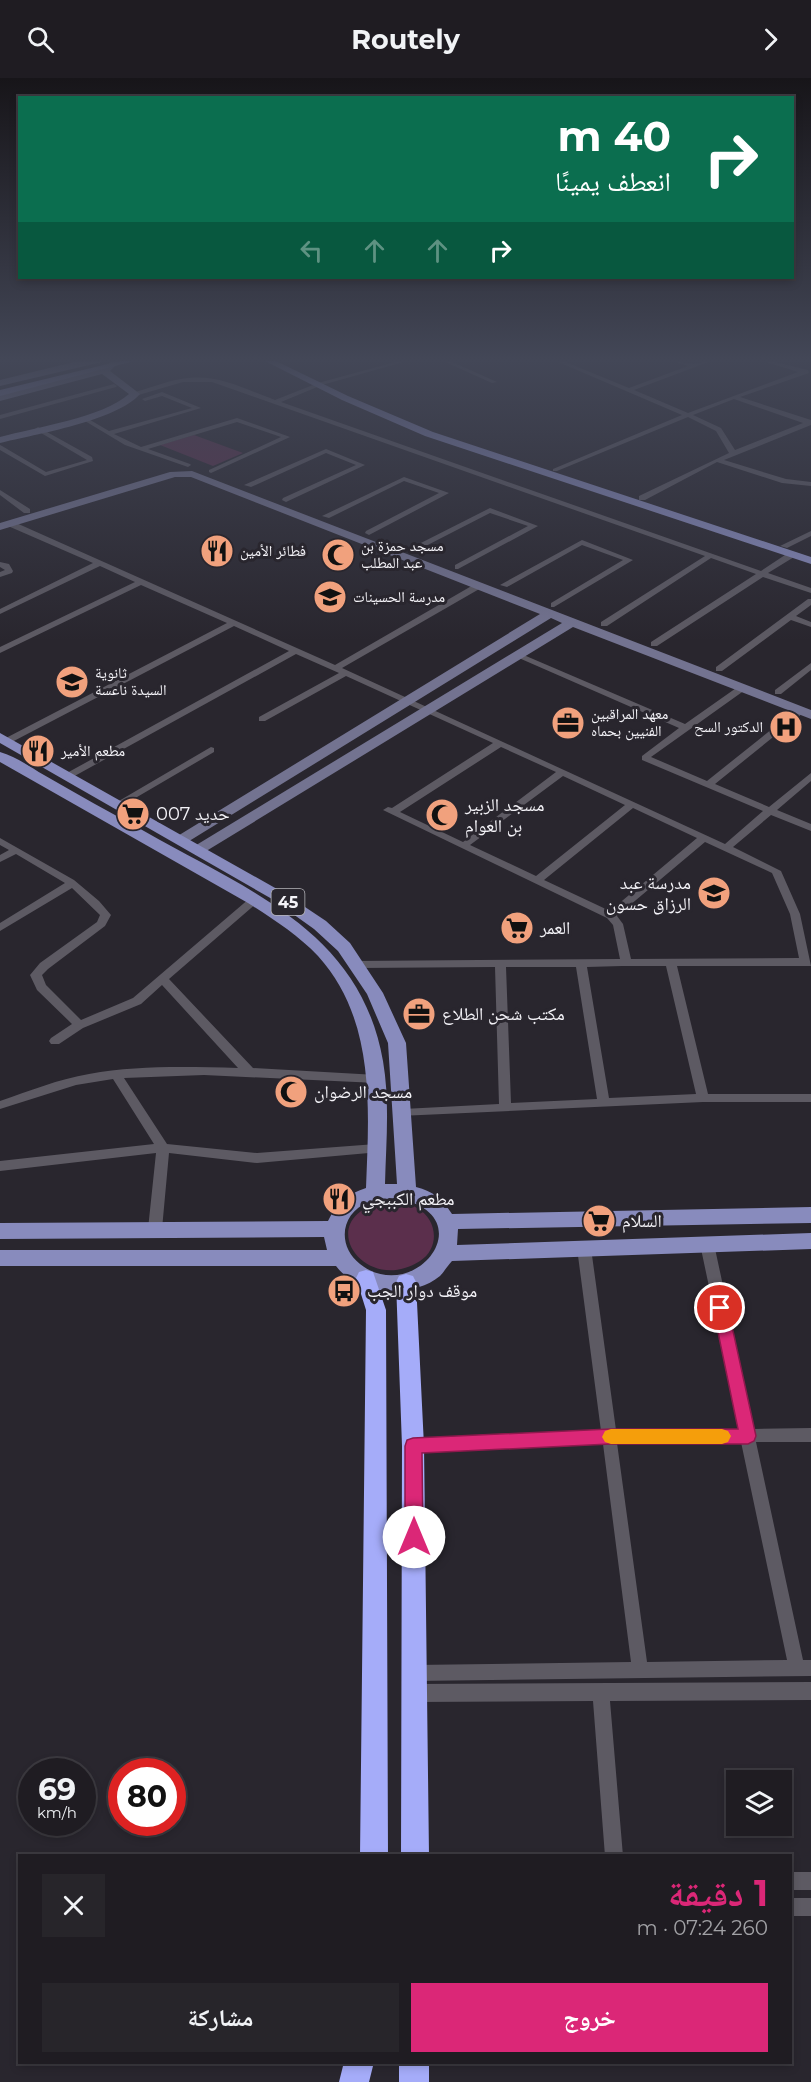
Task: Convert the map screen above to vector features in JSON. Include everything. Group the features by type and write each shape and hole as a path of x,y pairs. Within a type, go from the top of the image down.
{"highway":[{"path":"366,1278 376,1310 374,1854"},
{"path":"406,1282 413,1446 415,1854"},
{"path":"354,2082 358,2064"},
{"path":"414,2064 414,2082"}],"main road":[{"path":"492,455 787,551 811,554"},
{"path":"509,455 642,498 811,561"},
{"path":"4,524 27,511 178,465 188,465 248,485 504,585 552,609 572,622 742,688 808,710"},
{"path":"4,524 174,474 192,474 478,585 604,624 778,692 808,710"},
{"path":"182,840 552,609"},
{"path":"200,857 427,709 572,622"},
{"name":"45","path":"2,745 68,776 182,840 254,900 281,917 324,953 354,995 373,1055 376,1079 375,1193"},
{"name":"45","path":"2,745 151,842 200,857 278,896 320,925 344,947 358,964 375,993 397,1043 407,1192"},
{"path":"151,842 166,832"},
{"path":"407,1192 431,1202 448,1222 451,1237 447,1253 426,1275 406,1282 386,1283 366,1278 352,1271 339,1258 334,1246 333,1230 340,1215 352,1202 375,1193 407,1192"},
{"path":"448,1222 811,1215"},
{"path":"0,1231 333,1230"},
{"path":"447,1253 811,1241"},
{"path":"0,1258 339,1258"}],"street":[{"path":"13,455 45,474 90,461 90,458 84,455"},
{"path":"158,455 188,465"},
{"path":"211,471 248,455"},
{"path":"248,485 318,455"},
{"path":"286,500 362,465 335,455"},
{"path":"423,455 811,591"},
{"path":"555,470 592,455"},
{"path":"642,498 731,455"},
{"path":"718,460 784,481 811,484"},
{"path":"326,516 404,479 445,494 369,533"},
{"path":"0,492 27,511"},
{"path":"411,550 490,510 534,526 458,567"},
{"path":"4,524 100,563 427,709 776,871 795,914 808,962 358,964"},
{"path":"654,644 761,575 811,533"},
{"path":"504,585 582,542 629,560 552,609"},
{"path":"604,624 710,556"},
{"path":"0,612 100,563"},
{"path":"0,564 6,566 9,571 0,575"},
{"path":"0,650 141,582"},
{"path":"335,668 478,585"},
{"path":"719,669 811,602"},
{"path":"790,617 811,625"},
{"path":"2,745 233,623"},
{"path":"68,776 295,651"},
{"path":"516,655 685,727"},
{"path":"778,692 811,666"},
{"path":"262,718 345,673"},
{"path":"742,688 645,758 811,828"},
{"path":"708,785 808,710"},
{"path":"500,743 391,811 611,916 618,924 626,964"},
{"path":"117,805 211,750"},
{"path":"463,846 562,772"},
{"path":"726,848 811,776"},
{"path":"537,880 632,804"},
{"path":"611,916 704,837"},
{"path":"0,842 71,884 106,915 101,924 44,966 36,975 41,987 79,1025"},
{"path":"0,859 16,850"},
{"path":"0,928 71,884"},
{"path":"54,1041 79,1025 137,1001 254,900"},
{"path":"671,963 703,1098"},
{"path":"500,964 505,1108"},
{"path":"581,964 604,1103"},
{"path":"162,978 250,1073"},
{"path":"3,1100 76,1082 116,1075 183,1072 250,1073 376,1079"},
{"path":"116,1075 163,1148 155,1229"},
{"path":"403,1113 703,1098 811,1098"},
{"path":"0,1166 163,1148 256,1158 376,1149"},
{"path":"414,1683 640,1670 804,1669 748,1436 707,1244"},
{"path":"584,1248 640,1670"},
{"path":"413,1446 610,1437 811,1435"},
{"path":"414,1683 601,1692 811,1692"},
{"path":"601,1692 614,1854"},
{"path":"792,1881 811,1881"},
{"path":"792,1907 811,1907"}],"shaded area":[{"path":"184,455 239,455 213,466"},
{"path":"390,1201 411,1205 424,1213 434,1234 431,1249 426,1255 420,1261 399,1270 379,1269 363,1261 352,1249 348,1235 352,1221 365,1209"}],"slow traffic":[{"path":"611,1437 722,1436"}],"place":[{"name":"فطائر الأمين","path":"217,551"},
{"name":"مسجد حمزة بن عبد المطلب","path":"338,555"},
{"name":"مدرسة الحسينات","path":"330,597"},
{"name":"ثانوية السيدة ناعسة","path":"72,682"},
{"name":"معهد المراقبين الفنيين بحماه","path":"568,723"},
{"name":"الدكتور السح","path":"786,727"},
{"name":"مطعم الأمير","path":"38,751"},
{"name":"حديد 007","path":"133,814"},
{"name":"مسجد الزبير بن العوام","path":"442,815"},
{"name":"مدرسة عبد الرزاق حسون","path":"714,893"},
{"name":"العمر","path":"517,928"},
{"name":"مكتب شحن الطلاع","path":"419,1014"},
{"name":"مسجد الرضوان","path":"291,1092"},
{"name":"مطعم الكببجي","path":"339,1199"},
{"name":"السلام","path":"599,1221"},
{"name":"موقف دوار الجب","path":"344,1291"}],"route":[{"path":"414,1537 413,1446 610,1437 748,1436 720,1308"}]}
